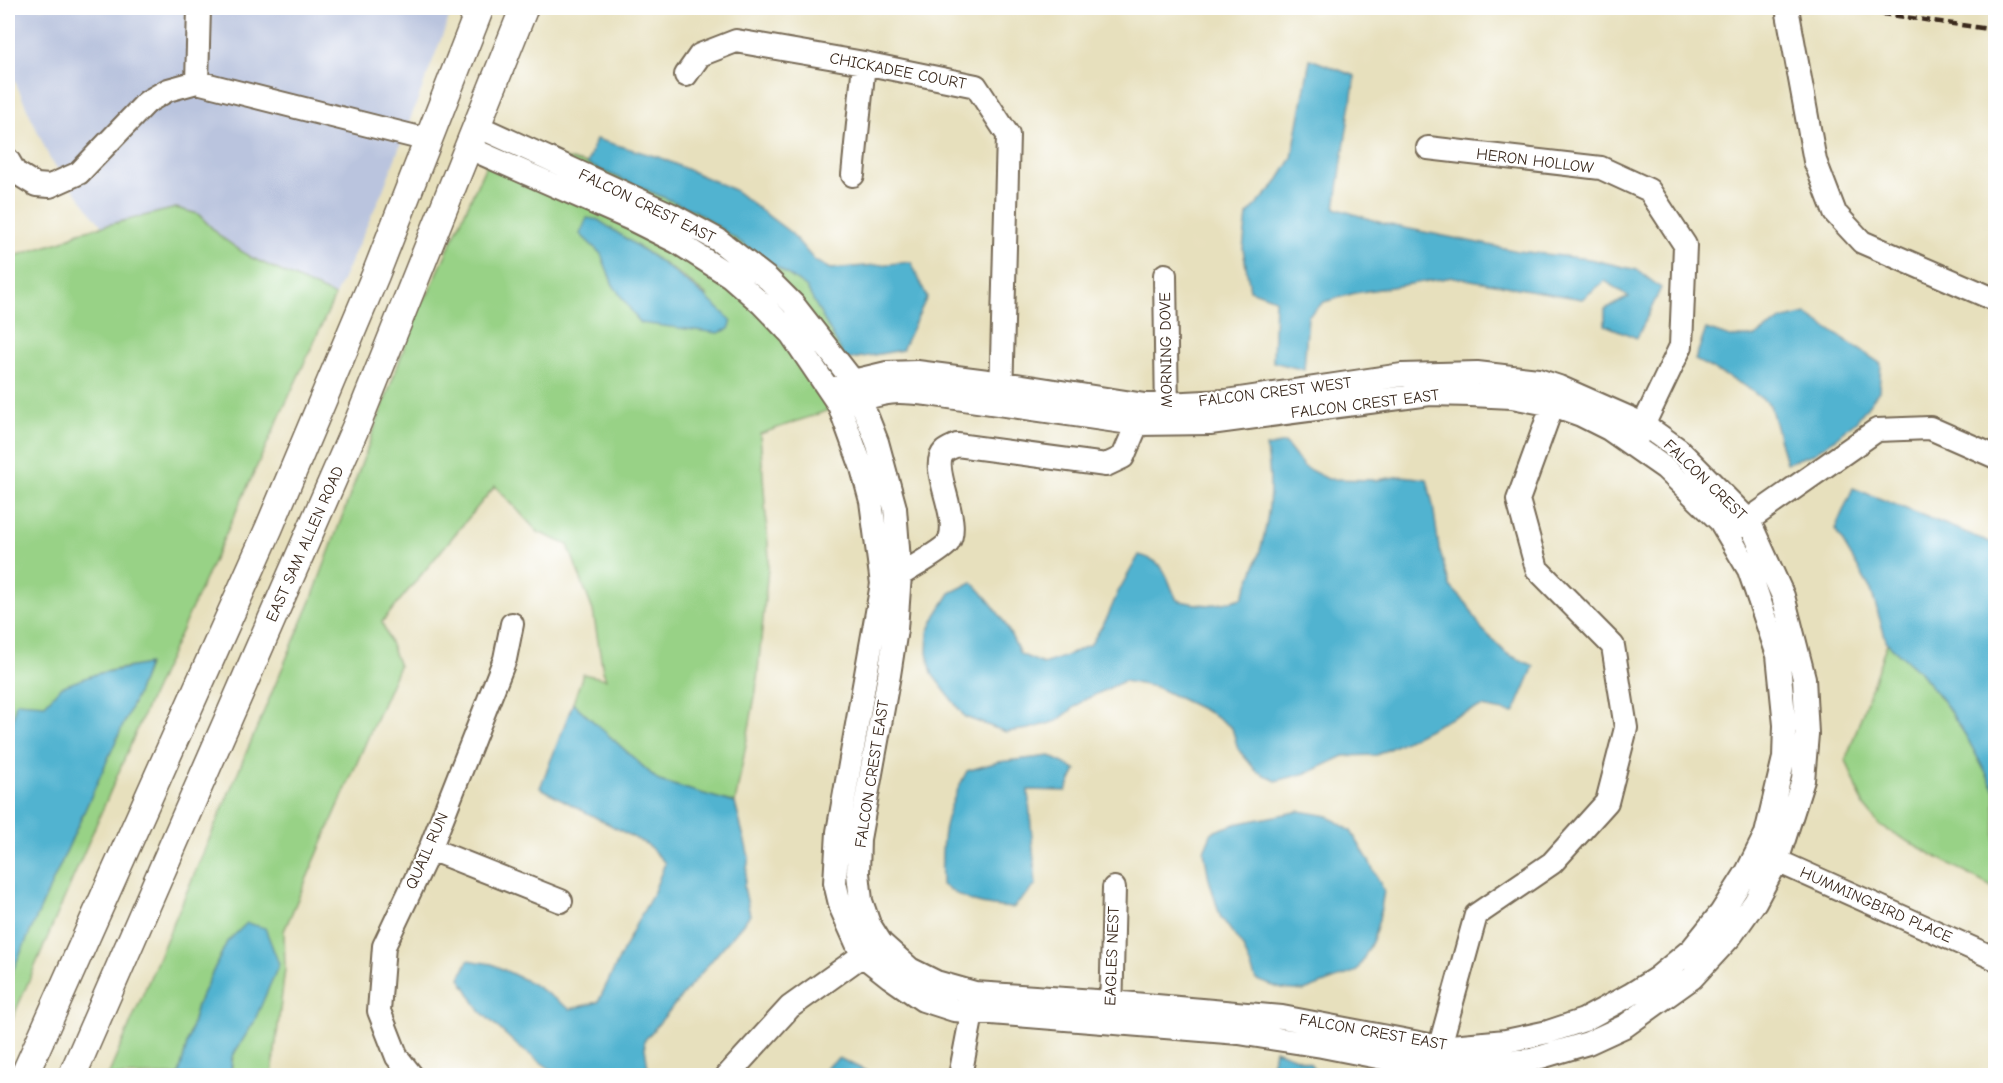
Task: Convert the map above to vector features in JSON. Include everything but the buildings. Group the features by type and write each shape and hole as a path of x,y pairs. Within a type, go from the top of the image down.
{"main road":[{"path":"24,1076 269,528 375,276 480,8"},
{"name":"EAST SAM ALLEN ROAD","path":"72,1076 358,422 524,8"}],"street":[{"path":"197,82 200,8"},
{"path":"1787,8 1815,161 1835,213 1862,242 1995,300"},
{"name":"CHICKADEE COURT","path":"686,75 700,55 736,41 864,63 976,86 1008,135 1002,394"},
{"path":"852,175 864,63"},
{"path":"8,160 15,172 36,185 50,186 79,173 147,102 168,90 197,82 428,140"},
{"name":"FALCON CREST EAST","path":"472,136 660,209 791,334 834,398 862,468 891,579"},
{"name":"HERON HOLLOW","path":"1428,148 1601,168 1649,190 1685,245 1681,346 1633,445"},
{"name":"FALCON CREST EAST","path":"683,233 731,249 768,279 793,304 857,391 877,442 895,508 891,579 859,777 838,832 835,883 841,908 890,977 923,1000 954,1010 974,1002 1111,1012 1239,1033 1298,1031 1440,1047 1506,1041 1548,1032 1648,997"},
{"name":"MORNING DOVE","path":"1165,275 1167,413"},
{"name":"FALCON CREST WEST","path":"834,398 857,391 887,373 917,372 1002,394 1141,414 1167,413 1226,401 1380,389 1402,375 1477,373 1538,380 1556,396 1643,424"},
{"path":"1433,1072 1476,915 1552,863 1607,802 1626,728 1613,646 1537,569 1518,500 1556,396 1581,415 1609,429 1633,445 1690,490 1720,521 1749,570 1778,655 1785,725 1784,758 1766,834 1767,856"},
{"path":"891,579 942,549 949,541 950,508 939,463 944,452 957,445 1106,465 1123,457 1141,414"},
{"name":"FALCON CREST","path":"1433,1072 1531,1060 1588,1044 1625,1026 1648,997 1692,978 1730,937 1755,902 1767,856 1803,780 1807,735 1804,678 1783,596 1749,521 1678,449 1643,424"},
{"path":"1728,534 1877,430 1930,428 1995,457"},
{"name":"QUAIL RUN","path":"412,1076 397,1058 379,1011 384,946 430,849 505,659 512,624"},
{"path":"1780,680 1804,678"},
{"path":"430,849 561,901"},
{"name":"HUMMINGBIRD PLACE","path":"1767,856 1995,959"},
{"name":"EAGLES NEST","path":"1111,1012 1114,888"},
{"path":"727,1076 790,1007 872,949"},
{"path":"960,1076 974,1002"},
{"name":"FALCON CREST EAST","path":"1298,1031 1433,1072"}],"shaded area":[{"path":"8,8 453,8 383,190 335,296 250,257 221,237 198,214 176,208 102,226 50,159 8,66"}],"green space":[{"path":"497,141 587,164 695,211 806,287 846,360 844,405 760,434 769,558 756,691 735,803 659,781 573,703 583,674 606,679 593,611 568,545 538,532 495,486 382,622 399,666 284,931 285,969 272,1075 233,1075 234,1054 254,1022 227,942 197,1005 179,1075 108,1076 311,601 421,302 428,294","holes":["598,220 681,275 707,296 613,285 601,254"]},
{"path":"176,208 198,214 221,237 250,257 335,296 151,697 8,1029 8,981 148,665 103,672 88,678 47,704 22,726 8,745 8,258 63,241 79,232"},
{"path":"1887,643 1920,672 1946,705 1966,736 1995,790 1995,889 1880,826 1864,806 1846,760"}],"water":[{"path":"1310,59 1355,76 1335,208 1385,224 1518,251 1589,259 1637,270 1661,288 1637,338 1605,325 1605,309 1629,297 1605,281 1582,299 1453,277 1355,293 1324,302 1308,316 1304,370 1273,362 1275,299 1250,290 1243,249 1247,215 1276,184 1292,158"},
{"path":"596,139 661,158 734,190 791,233 815,261 830,269 911,262 927,297 902,350 846,360 806,287 695,211 587,164"},
{"path":"587,218 598,220 684,279 732,321 729,329 718,333 640,323 613,285 601,254 580,234"},
{"path":"1806,314 1881,364 1879,391 1857,420 1837,437 1813,454 1786,463 1770,405 1745,386 1695,360 1706,329 1730,337 1755,337 1781,320"},
{"path":"1285,443 1304,467 1328,479 1377,480 1402,476 1427,479 1439,548 1450,586 1467,604 1481,628 1507,654 1534,666 1514,713 1482,707 1455,716 1377,755 1344,756 1310,772 1276,781 1256,771 1238,749 1232,728 1212,714 1156,687 1124,681 1084,700 1057,721 1029,729 1006,732 965,717 932,674 927,652 928,632 950,593 972,582 1000,615 1020,654 1043,664 1091,644 1139,555 1161,566 1177,600 1210,605 1242,598 1257,562 1266,524 1270,486 1266,447"},
{"path":"1853,488 1995,544 1995,790 1966,736 1946,705 1920,672 1887,643 1871,590 1835,529"},
{"path":"148,664 137,694 8,981 8,745 16,702 45,704 61,687 96,674"},
{"path":"573,703 659,781 735,803 749,857 744,887 750,915 644,1041 649,1075 559,1075 519,1047 480,1011 460,978 468,960 492,964 531,983 570,1009 598,1002 653,894 665,863 648,845 540,788"},
{"path":"1050,756 1076,770 1066,791 1028,790 1036,885 1013,908 976,903 942,885 945,826 953,800 967,771 998,762"},
{"path":"1300,811 1328,816 1351,831 1384,891 1373,940 1357,971 1304,991 1282,989 1256,980 1243,947 1220,916 1209,879 1204,851 1212,832 1235,824"},
{"path":"247,923 265,928 279,964 254,1022 232,1057 233,1075 179,1075 197,1005 227,942"},
{"path":"1275,1050 1310,1063 1318,1075 1270,1076"},
{"path":"839,1058 874,1075 821,1075 826,1067"}],"railway":[{"path":"1841,8 1996,30"}]}
